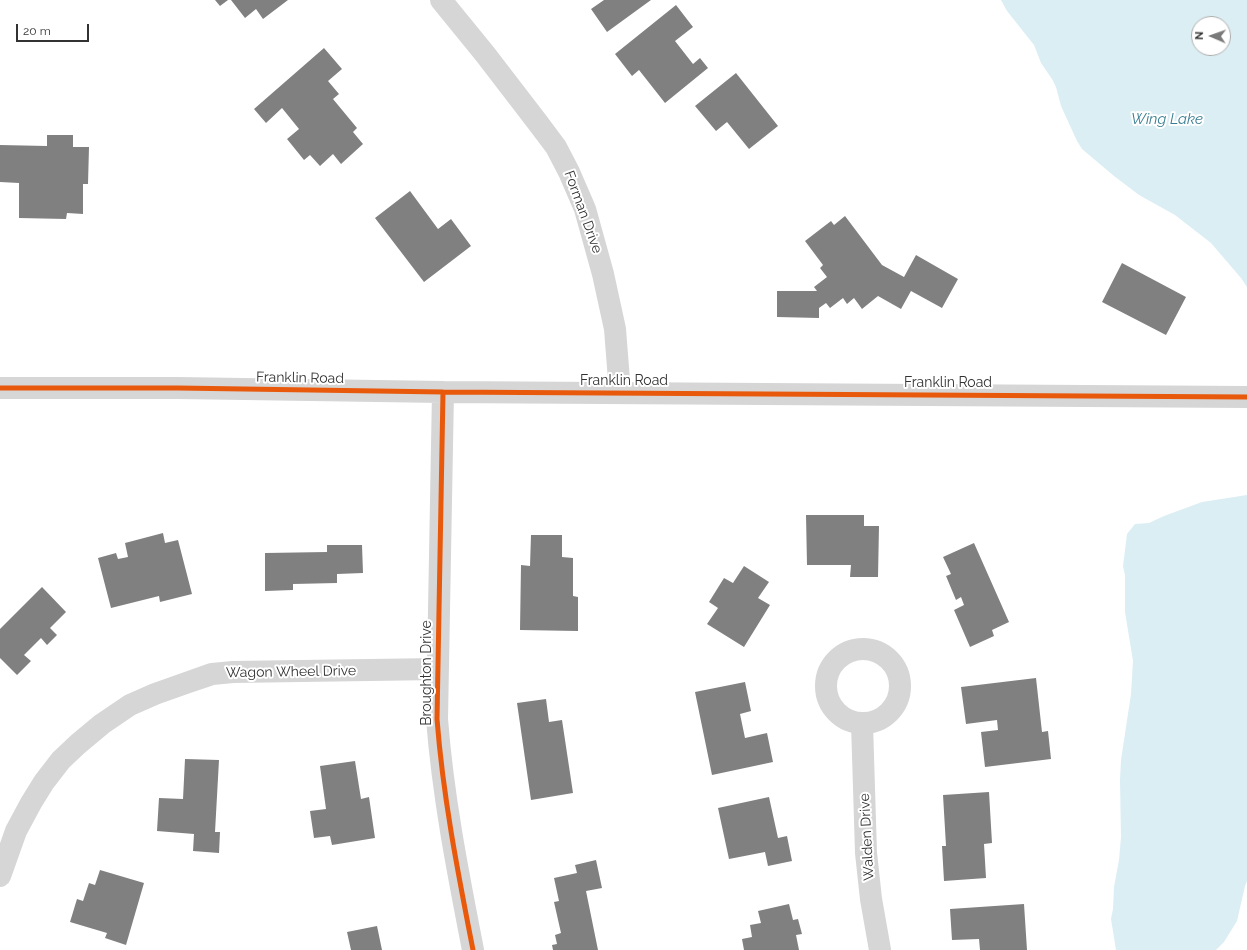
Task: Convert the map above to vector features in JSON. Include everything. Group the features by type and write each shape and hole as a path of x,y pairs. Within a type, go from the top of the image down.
{"street":[{"name":"Forman Drive","path":"441,0 485,54 556,147 569,172 585,209 604,274 614,329 620,392"},
{"name":"Franklin Road","path":"0,388 178,388 443,392 1247,397"},
{"name":"Broughton Drive","path":"443,392 438,719 441,766 452,840 473,950"},
{"name":"Wagon Wheel Drive","path":"0,876 16,831 30,803 44,782 61,760 78,744 102,724 130,705 155,694 212,674 438,669"},
{"name":"Walden Drive","path":"862,723 866,852 871,899 880,950"}],"water":[{"name":"Wing Lake","path":"1001,0 1247,0 1247,287 1211,243 1175,215 1139,195 1082,149 1061,106 1056,87 1041,63 1034,45 1007,11"},
{"path":"1247,495 1247,881 1237,921 1224,942 1216,950 1116,950 1111,919 1121,837 1121,760 1131,694 1133,661 1125,612 1125,575 1123,566 1127,534 1135,524 1149,523 1202,502"}],"building":[{"path":"215,0 228,0 220,6"},
{"path":"231,0 288,0 263,19 256,9 245,18"},
{"path":"604,0 651,0 607,32 591,9"},
{"path":"676,5 693,27 675,41 693,64 700,58 708,68 665,103 639,70 632,76 615,54"},
{"path":"324,48 342,69 328,81 339,94 333,99 357,128 353,132 363,144 341,164 333,154 320,166 310,155 304,160 287,139 299,129 282,108 266,123 254,109"},
{"path":"736,73 778,126 749,149 727,122 716,131 695,106"},
{"path":"47,135 73,135 73,147 89,147 88,184 83,184 83,214 67,213 66,219 19,218 19,183 0,182 0,145 47,146"},
{"path":"410,191 438,229 451,219 471,246 424,282 375,218"},
{"path":"845,216 882,265 904,277 916,255 958,279 942,308 911,291 901,309 878,296 862,309 854,298 847,304 843,298 830,308 826,303 819,308 819,318 777,317 777,291 817,291 814,287 827,277 820,268 823,265 805,241 831,221 834,225"},
{"path":"1122,263 1186,297 1166,335 1102,302"},
{"path":"806,515 864,515 864,526 879,526 878,577 850,577 851,565 807,565"},
{"path":"163,533 165,543 178,540 192,594 160,602 159,596 111,608 98,558 116,553 118,559 128,557 125,543"},
{"path":"531,535 562,535 562,557 573,558 573,596 578,597 578,631 520,630 521,565 530,566"},
{"path":"974,543 1009,622 992,630 994,636 970,647 954,610 964,605 961,597 956,600 946,576 951,574 943,557"},
{"path":"327,545 362,545 363,573 337,574 337,583 293,584 293,590 265,591 265,553 327,552"},
{"path":"744,566 769,582 758,598 770,605 744,647 707,624 718,608 709,602 724,578 733,583"},
{"path":"42,587 66,612 50,628 57,635 47,645 41,638 24,655 31,661 17,675 0,658 0,629"},
{"path":"1036,678 1042,732 1048,731 1051,759 985,767 981,732 998,730 997,720 966,724 961,687"},
{"path":"745,682 751,711 740,714 745,738 767,733 773,762 712,775 695,692"},
{"path":"546,699 549,722 562,720 573,793 531,800 517,703"},
{"path":"185,759 219,760 215,832 220,832 219,853 193,851 194,834 157,831 159,798 183,799"},
{"path":"355,761 361,799 369,797 375,838 332,845 330,836 314,838 310,811 326,809 320,766"},
{"path":"989,792 992,843 984,844 986,878 944,881 942,846 946,846 943,795"},
{"path":"769,797 778,838 787,836 792,861 768,866 765,852 729,859 718,808"},
{"path":"596,860 602,888 586,891 598,950 553,950 552,945 557,944 555,935 561,933 554,902 559,901 554,878 577,873 575,865"},
{"path":"100,870 144,883 126,945 105,938 107,933 70,922 77,899 83,901 89,883 95,885"},
{"path":"789,904 793,920 798,919 802,934 796,935 799,950 744,950 742,939 752,937 750,925 761,923 758,911"},
{"path":"1024,904 1027,950 980,950 979,939 952,940 950,909"},
{"path":"377,926 382,950 351,950 347,932"}],"cycle path":[{"path":"0,388 178,388 443,392 1247,397"},
{"path":"443,392 437,719 447,806 473,950"}]}
